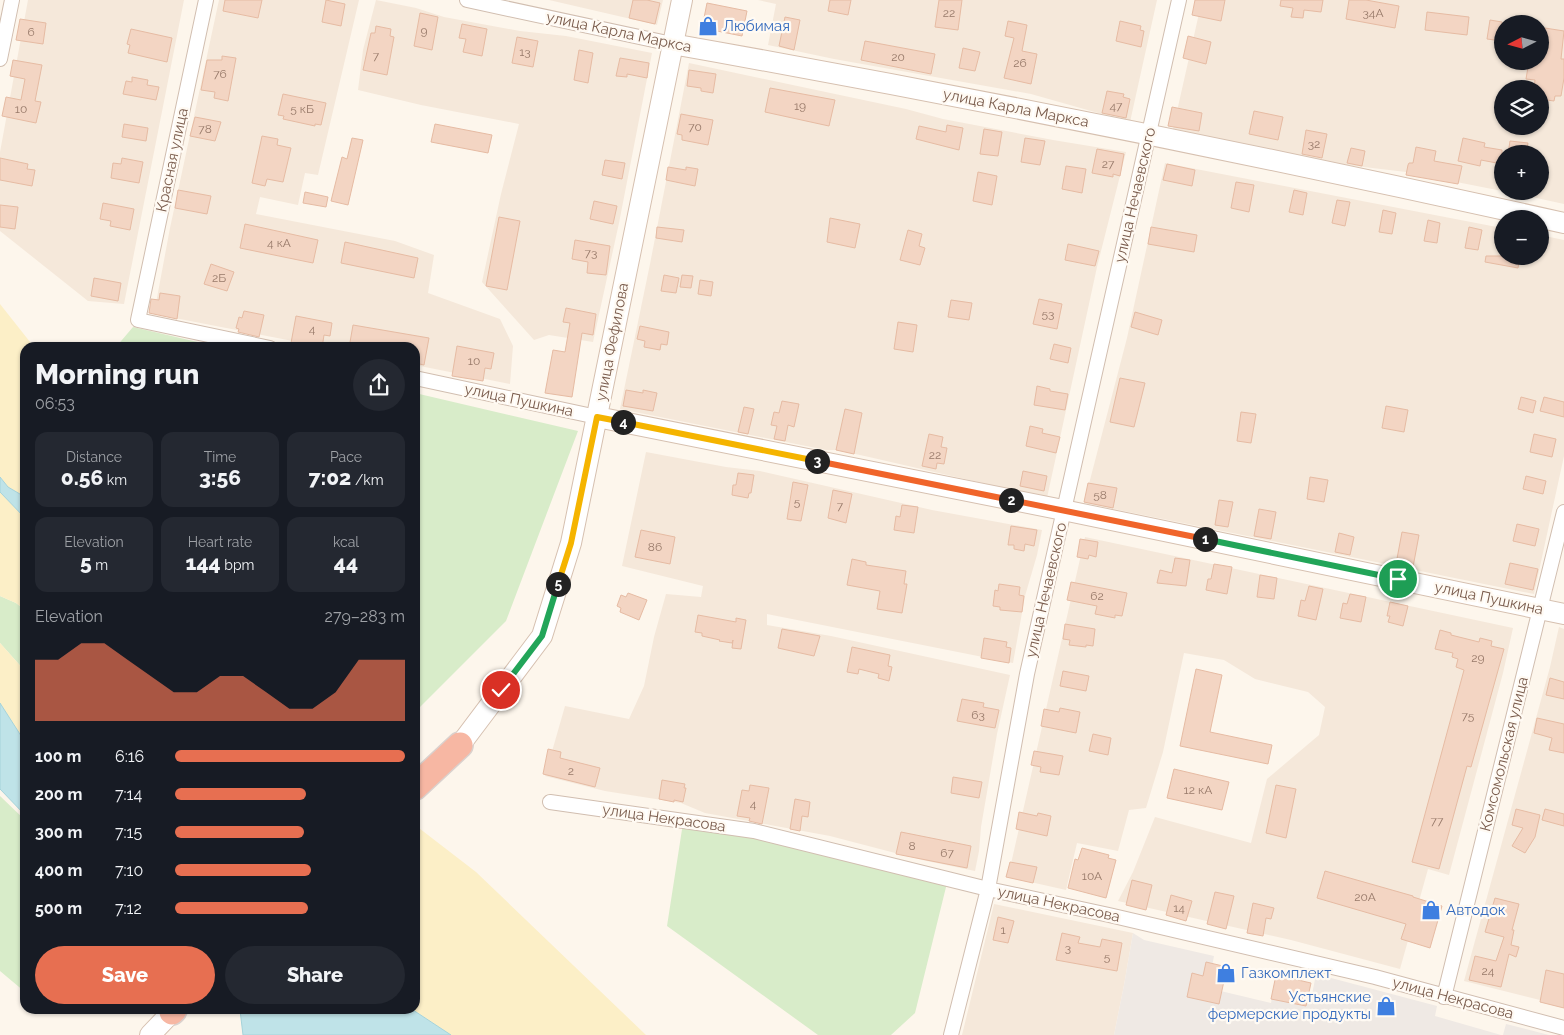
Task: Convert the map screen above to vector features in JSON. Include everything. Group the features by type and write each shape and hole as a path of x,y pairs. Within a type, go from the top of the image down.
{"highway":[{"path":"420,781 460,745"}],"main road":[{"name":"улица Фефилова","path":"460,745 542,636 571,543 682,0"},
{"name":"улица Карла Маркса","path":"672,44 846,75 1149,134 1401,186 1564,223"},
{"name":"улица Пушкина","path":"597,417 1063,510 1564,614"},
{"path":"150,1035 170,1014"}],"street":[{"path":"0,59 12,0"},
{"name":"Красная улица","path":"206,0 138,320 242,342"},
{"name":"улица Карла Маркса","path":"467,0 672,44"},
{"name":"улица Нечаевского","path":"951,1035 988,889 1027,674 1180,0"},
{"name":"улица Пушкина","path":"420,379 597,417"},
{"name":"Комсомольская улица","path":"1444,997 1564,512"},
{"name":"улица Некрасова","path":"550,802 754,831 988,889 1109,915 1365,975 1564,1028"}],"shaded area":[{"path":"28,0 184,0 124,304 88,301 0,231 0,152"},
{"path":"219,0 359,0 318,175 305,173 298,205 260,197 256,214 395,241 434,255 428,293 500,319 513,346 510,384 420,366 420,342 298,342 154,314 170,228"},
{"path":"376,0 416,8 444,17 520,31 566,36 652,53 619,223 593,342 549,335 534,340 482,282 501,194 519,124 421,105 358,90 363,50"},
{"path":"549,0 663,0 657,25"},
{"path":"758,0 1157,0 1130,122 1031,94 834,59 768,45 776,4"},
{"path":"1202,0 1564,0 1564,204 1546,200 1549,200 1549,145 1494,145 1494,189 1406,172 1347,165 1173,129"},
{"path":"689,63 906,109 943,119 1126,152 1097,267 1047,498 837,450 826,450 620,409"},
{"path":"1165,163 1494,226 1494,265 1549,265 1549,237 1564,240 1564,456 1534,594 1084,503 1127,338"},
{"path":"646,452 726,467 760,471 932,510 1042,530 1025,596 1013,663 767,614 767,625 831,636 1010,675 997,734 975,871 922,860 830,836 705,813 681,803 605,791 545,776 565,706 629,719 644,686 654,637 666,594 701,597 703,586 622,566"},
{"path":"1085,537 1513,628 1503,673 1449,875 1428,869 1400,969 1291,940 1118,901 1133,872 1155,817 1251,843 1267,779 1319,735 1325,707 1308,692 1255,679 1224,660 1184,653 1163,752 1146,808 1129,810 1118,851 1077,843 1066,890 1008,877"},
{"path":"1559,627 1564,629 1564,1006 1464,981 1550,667"},
{"path":"994,904 1133,933 1114,1035 962,1035"},
{"path":"1133,933 1144,940 1214,956 1208,988 1271,1003 1273,992 1311,1000 1316,974 1437,1006 1435,1016 1501,1035 1114,1035"},
{"path":"1506,1024 1549,1035 1503,1035"}],"green space":[{"path":"133,327 198,342 120,342"},
{"path":"420,394 578,431 506,621 420,707"},
{"path":"0,596 20,606 20,665 0,643"},
{"path":"0,796 20,815 20,988 0,971"},
{"path":"683,823 916,869 947,883 915,1013 891,1035 818,1035 667,926"}],"sand":[{"path":"0,304 30,342 20,342 20,494 8,487 0,477"},
{"path":"0,492 20,513 20,606 0,596"},
{"path":"0,643 20,665 20,734 0,703"},
{"path":"420,829 476,872 646,1035 451,1035 419,1014"}],"water":[{"path":"0,477 8,487 20,494 20,513 0,492"},
{"path":"0,703 20,734 20,810 0,789"},
{"path":"240,1014 419,1014 451,1035 243,1035"}],"building":[{"path":"225,0 262,0 258,18 223,11"},
{"path":"326,0 345,4 341,26 322,22"},
{"path":"633,0 647,0 660,3 655,24 629,18"},
{"path":"830,0 851,0 848,15 828,11"},
{"path":"939,0 962,0 958,30 935,27"},
{"path":"1195,0 1225,0 1221,21 1192,15"},
{"path":"1281,0 1323,0 1321,12 1304,10 1303,18 1291,17 1293,8 1280,6"},
{"path":"1349,0 1366,0 1399,6 1395,28 1346,19"},
{"path":"707,3 747,11 742,36 702,28"},
{"path":"1427,12 1469,17 1467,35 1425,30"},
{"path":"420,13 438,17 432,50 414,46"},
{"path":"785,17 800,20 794,50 779,46"},
{"path":"20,19 46,23 43,44 16,40"},
{"path":"1490,20 1494,21 1494,40 1487,39"},
{"path":"1008,21 1027,25 1022,51 1037,54 1031,84 1004,78 1014,38 1005,36"},
{"path":"1120,21 1141,26 1140,30 1144,31 1141,47 1116,41"},
{"path":"462,24 487,29 482,56 463,52 466,39 459,38"},
{"path":"376,26 391,29 390,36 394,37 387,75 363,70 371,33 375,33"},
{"path":"131,29 172,38 167,62 128,53 130,45 127,44"},
{"path":"1549,29 1564,31 1561,59 1564,59 1564,78 1561,96 1555,96 1554,101 1549,100 1549,80 1526,79 1528,70 1549,70"},
{"path":"1188,36 1211,42 1206,64 1183,58"},
{"path":"517,37 538,41 533,67 512,63"},
{"path":"865,41 935,54 931,74 861,60"},
{"path":"963,48 980,52 975,71 959,68"},
{"path":"579,50 593,53 588,83 574,80"},
{"path":"222,56 236,58 228,101 214,98 215,92 201,90 207,60 222,60"},
{"path":"620,58 649,63 647,78 627,74 627,77 616,76"},
{"path":"13,60 42,65 35,101 41,102 36,123 2,116 6,97 21,100 25,79 10,76"},
{"path":"689,70 716,74 713,93 701,91 701,88 687,86"},
{"path":"132,77 148,80 147,85 159,87 156,100 123,94 126,81 132,82"},
{"path":"770,88 835,100 829,126 765,112"},
{"path":"1107,91 1124,94 1123,97 1130,99 1126,118 1102,113"},
{"path":"283,94 326,103 321,125 315,124 315,126 283,119 284,116 278,115"},
{"path":"1172,107 1202,113 1199,131 1168,126"},
{"path":"1254,111 1283,117 1278,140 1249,134"},
{"path":"681,114 713,120 708,145 682,140 682,135 677,134"},
{"path":"195,117 221,122 215,141 190,136"},
{"path":"124,124 148,128 146,141 122,137"},
{"path":"435,124 492,135 488,153 431,142"},
{"path":"947,125 963,128 959,150 916,139 919,126 946,132"},
{"path":"984,129 1002,132 998,156 980,154"},
{"path":"1306,130 1327,134 1322,158 1302,154"},
{"path":"262,136 278,139 277,145 291,148 283,182 267,179 265,186 252,183"},
{"path":"352,138 363,140 348,205 331,201 342,157 347,159"},
{"path":"1025,138 1045,141 1040,165 1021,162"},
{"path":"1463,138 1485,143 1484,147 1494,149 1494,162 1481,160 1480,166 1458,161"},
{"path":"1510,141 1528,143 1528,145 1509,145"},
{"path":"1416,147 1436,151 1434,161 1462,166 1458,184 1406,175 1409,163 1413,163"},
{"path":"1351,148 1365,151 1362,166 1347,163"},
{"path":"1097,149 1124,154 1120,176 1113,174 1113,177 1092,173"},
{"path":"0,158 28,164 27,169 35,170 32,186 0,180"},
{"path":"122,158 143,162 139,183 111,178 113,163 121,164"},
{"path":"605,160 625,163 622,179 602,175"},
{"path":"1167,164 1195,170 1192,186 1163,180"},
{"path":"1066,166 1086,169 1082,193 1062,189"},
{"path":"668,167 686,170 686,167 698,169 695,186 666,180"},
{"path":"978,172 997,176 992,205 973,201"},
{"path":"1236,182 1254,185 1249,212 1231,208"},
{"path":"178,190 211,196 207,214 175,208"},
{"path":"1294,190 1307,193 1303,215 1289,212"},
{"path":"305,192 328,197 326,207 303,203"},
{"path":"1337,200 1350,202 1345,226 1332,223"},
{"path":"594,201 617,206 613,224 590,219"},
{"path":"103,203 134,209 130,230 110,226 111,221 100,219"},
{"path":"0,205 18,207 15,229 0,227"},
{"path":"1383,210 1396,213 1392,234 1379,232"},
{"path":"499,217 520,221 507,290 486,286"},
{"path":"830,218 860,224 855,248 827,242"},
{"path":"1428,220 1440,223 1437,243 1424,241"},
{"path":"245,224 318,240 313,263 240,248"},
{"path":"657,227 684,230 682,242 656,238"},
{"path":"1151,227 1197,235 1194,252 1148,244"},
{"path":"1469,227 1482,230 1478,250 1465,248"},
{"path":"908,230 922,234 919,246 925,248 920,265 900,260"},
{"path":"575,240 610,246 606,275 587,273 588,262 572,259"},
{"path":"345,242 418,258 414,278 341,263"},
{"path":"1068,244 1099,251 1095,266 1065,260"},
{"path":"1486,256 1494,256 1494,264 1485,262"},
{"path":"211,264 234,272 227,291 204,284"},
{"path":"1502,265 1518,265 1518,268"},
{"path":"664,275 679,278 676,293 661,291"},
{"path":"682,275 693,276 691,288 680,287"},
{"path":"94,278 121,283 118,301 91,296"},
{"path":"700,280 713,282 711,296 698,294"},
{"path":"160,293 180,296 177,319 149,313 151,299 159,300"},
{"path":"1039,299 1062,304 1057,329 1033,324"},
{"path":"951,300 972,303 969,320 948,317"},
{"path":"566,308 596,314 593,335 582,333 572,397 545,393 553,350 565,352 570,323 563,322"},
{"path":"244,311 264,315 259,337 238,332 239,329 236,328 239,317 242,318"},
{"path":"1135,312 1162,320 1158,335 1131,327"},
{"path":"296,316 332,323 330,336 324,335 323,342 291,342"},
{"path":"898,322 917,325 913,352 894,349"},
{"path":"353,325 429,338 424,365 420,364 420,342 350,342"},
{"path":"640,326 669,332 667,345 661,344 660,350 644,347 645,341 637,339"},
{"path":"1054,344 1071,348 1068,363 1050,359"},
{"path":"457,346 494,353 491,369 485,368 483,381 452,376"},
{"path":"1120,378 1145,383 1134,427 1110,422"},
{"path":"1037,386 1050,389 1050,391 1068,394 1065,410 1034,405"},
{"path":"626,390 643,393 643,390 657,393 653,411 623,406"},
{"path":"1521,397 1536,401 1533,413 1518,409"},
{"path":"1544,397 1564,402 1564,417 1540,411"},
{"path":"782,401 799,404 794,427 788,425 785,441 774,439 777,426 771,425 774,412 779,413"},
{"path":"1386,406 1408,410 1404,432 1382,428"},
{"path":"744,407 754,409 748,434 738,432"},
{"path":"845,409 862,413 854,454 836,450"},
{"path":"1241,412 1256,414 1251,443 1237,441"},
{"path":"1030,426 1043,429 1042,433 1060,437 1056,453 1026,446"},
{"path":"929,434 943,437 941,447 947,448 944,464 937,463 936,469 922,466"},
{"path":"1534,434 1556,439 1552,457 1530,452"},
{"path":"1023,471 1047,476 1044,491 1020,486"},
{"path":"738,473 754,475 751,493 749,493 748,498 732,495 733,485 736,485"},
{"path":"1526,476 1546,481 1543,494 1523,489"},
{"path":"1310,477 1328,480 1324,502 1307,499"},
{"path":"793,482 808,485 801,521 787,519"},
{"path":"1088,483 1117,488 1113,508 1084,502"},
{"path":"833,490 852,494 846,523 828,518"},
{"path":"1219,500 1233,502 1228,527 1215,525"},
{"path":"902,505 918,507 914,533 894,530 896,516 900,517"},
{"path":"1259,509 1276,512 1271,539 1254,536"},
{"path":"1517,524 1539,529 1535,546 1513,541"},
{"path":"1011,526 1037,530 1034,546 1025,544 1024,551 1014,549 1014,545 1008,545"},
{"path":"641,530 675,537 670,564 635,557"},
{"path":"1402,532 1419,535 1413,567 1396,564"},
{"path":"1339,533 1354,537 1350,555 1335,552"},
{"path":"1080,539 1098,542 1096,557 1089,555 1088,559 1077,557"},
{"path":"1175,558 1190,560 1186,586 1157,583 1160,570 1172,573"},
{"path":"852,559 866,562 866,565 906,571 904,584 907,584 902,613 877,609 880,591 847,585"},
{"path":"1510,563 1538,569 1533,590 1505,584"},
{"path":"1214,564 1232,567 1227,594 1206,590 1208,579 1211,579"},
{"path":"1260,575 1277,578 1274,599 1257,597"},
{"path":"1071,582 1127,593 1122,616 1115,615 1115,618 1095,614 1097,606 1067,600"},
{"path":"999,584 1020,587 1019,595 1024,596 1022,612 1000,610 1000,607 993,606 995,590 998,591"},
{"path":"1309,586 1323,589 1316,620 1298,616 1301,600 1305,601"},
{"path":"628,593 647,600 639,620 620,612 621,608 617,606 621,595 626,597"},
{"path":"1350,594 1366,597 1361,622 1340,618 1343,603 1347,604"},
{"path":"1390,602 1408,606 1403,626 1388,622 1390,616 1387,616"},
{"path":"698,615 736,622 736,618 746,620 741,649 732,648 733,640 732,643 719,641 702,636 702,633 695,632"},
{"path":"1065,624 1095,629 1093,646 1069,645 1070,640 1063,639"},
{"path":"782,629 820,636 814,656 778,648"},
{"path":"1440,630 1451,633 1451,635 1479,642 1480,638 1492,641 1491,646 1504,649 1471,767 1467,766 1439,869 1412,862 1464,670 1456,667 1458,659 1452,657 1453,653 1435,649"},
{"path":"984,638 1007,642 1006,647 1011,648 1009,663 981,658"},
{"path":"852,647 890,655 888,666 892,667 889,681 878,678 879,674 859,669 858,674 847,672"},
{"path":"1196,669 1222,675 1210,732 1272,745 1268,764 1180,746"},
{"path":"1063,671 1089,676 1086,691 1060,686"},
{"path":"1550,678 1564,682 1564,699 1546,695"},
{"path":"962,699 984,703 983,707 999,710 995,728 957,721"},
{"path":"1060,708 1080,712 1076,733 1041,726 1044,709 1059,712"},
{"path":"1537,718 1564,724 1564,753 1549,750 1552,738 1534,733"},
{"path":"1093,734 1111,738 1108,755 1089,751"},
{"path":"548,749 561,752 560,758 600,768 595,787 543,774"},
{"path":"1034,751 1063,756 1059,775 1040,772 1041,767 1031,765"},
{"path":"1174,769 1229,782 1222,810 1167,798"},
{"path":"953,777 982,782 979,798 951,793"},
{"path":"662,780 685,784 683,802 659,799"},
{"path":"750,785 769,788 762,824 749,821 750,818 737,816 742,790 749,791"},
{"path":"1276,785 1296,789 1286,838 1266,833"},
{"path":"795,799 810,802 808,817 802,816 800,831 790,829"},
{"path":"1516,809 1540,815 1535,837 1525,853 1512,846 1523,828 1512,825"},
{"path":"1545,809 1564,814 1564,826 1542,820"},
{"path":"1019,812 1037,816 1038,813 1051,816 1047,836 1016,829"},
{"path":"901,832 971,846 967,868 896,854"},
{"path":"1082,848 1109,855 1108,858 1116,860 1106,898 1068,888 1075,859 1078,860"},
{"path":"1010,862 1037,867 1033,883 1006,877"},
{"path":"1325,871 1442,906 1430,948 1401,939 1406,924 1317,898"},
{"path":"1132,880 1152,885 1146,910 1126,905"},
{"path":"1215,892 1234,896 1226,929 1207,924"},
{"path":"1171,895 1192,901 1186,921 1166,915"},
{"path":"1495,898 1519,904 1512,930 1514,930 1511,945 1519,947 1516,957 1509,954 1501,987 1469,980 1475,956 1496,961 1504,937 1485,932"},
{"path":"1253,903 1274,908 1271,919 1266,918 1263,936 1247,933"},
{"path":"998,917 1014,921 1008,943 993,940"},
{"path":"1062,933 1080,937 1078,943 1100,947 1102,939 1122,943 1117,971 1056,960"},
{"path":"1206,962 1227,967 1219,1004 1187,997 1192,973 1203,976"},
{"path":"1546,970 1564,974 1564,1008 1540,1002"},
{"path":"1276,975 1311,983 1306,1006 1271,999"}],"place":[{"name":"Любимая","path":"708,26"},
{"name":"Автодок","path":"1431,910"},
{"name":"Газкомплект","path":"1226,973"},
{"name":"Устьянские фермерские продукты","path":"1386,1006"}],"route":[{"path":"501,690 542,636 571,543 597,417 1398,579"}]}
